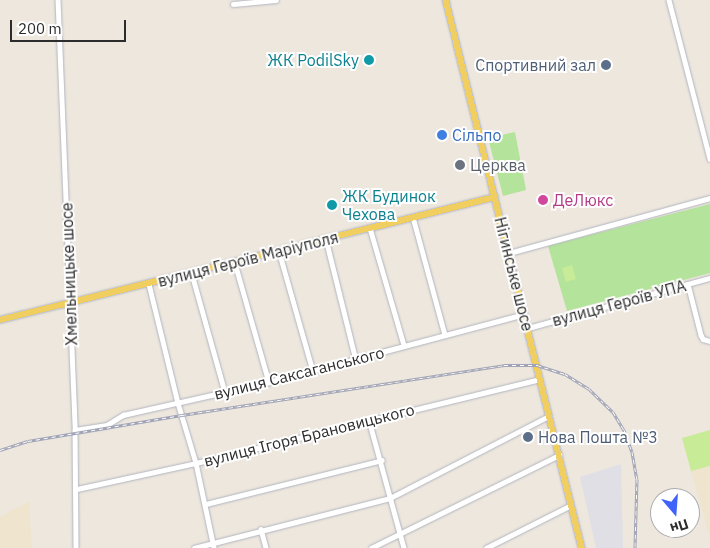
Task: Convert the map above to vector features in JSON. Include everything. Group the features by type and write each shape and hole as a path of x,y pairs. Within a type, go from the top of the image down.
{"main road":[{"name":"Нігинське шосе","path":"446,0 582,548"},
{"name":"вулиця Героїв Маріуполя","path":"0,320 192,274 495,197"}],"street":[{"name":"Хмельницьке шосе","path":"58,0 76,430 76,548"},
{"path":"233,4 276,0"},
{"path":"669,0 710,159"},
{"path":"509,253 710,198"},
{"path":"413,217 445,334"},
{"path":"370,228 404,345"},
{"path":"326,240 356,360"},
{"path":"279,252 313,370"},
{"path":"235,263 269,382"},
{"path":"192,274 225,392"},
{"name":"вулиця Героїв УПА","path":"528,328 710,278"},
{"path":"150,284 178,403 196,463 214,546"},
{"path":"688,284 701,335 703,339 710,341"},
{"name":"вулиця Саксаганського","path":"76,430 107,425 123,414 269,382 524,314"},
{"name":"вулиця Ігоря Брановицького","path":"77,489 196,463 540,379"},
{"path":"194,548 214,546 261,530 390,498 549,416"},
{"path":"369,420 382,460 404,548"},
{"path":"371,548 559,455"},
{"path":"206,504 382,460"},
{"path":"486,548 571,505"},
{"path":"261,530 266,548"}],"shaded area":[{"path":"621,464 623,548 596,548 580,477"},
{"path":"710,466 710,539 700,503 700,488 696,488 691,471"},
{"path":"29,501 32,548 0,548 0,517"}],"green space":[{"path":"515,132 526,190 503,196 488,138"},
{"path":"710,204 710,273 567,311 548,246"},
{"path":"572,265 576,279 566,282 562,268"},
{"path":"710,430 710,466 691,471 682,438"}],"railway":[{"path":"0,450 28,441 182,415 504,365 537,365 565,374 589,389 613,412 624,430 632,452 637,479 635,548"}],"place":[{"name":"ЖК PodilSky","path":"369,60"},
{"name":"Спортивний зал","path":"606,65"},
{"name":"Сільпо","path":"442,135"},
{"name":"Церква","path":"460,165"},
{"name":"ДеЛюкс","path":"543,200"},
{"name":"ЖК Будинок Чехова","path":"332,205"},
{"name":"Нова Пошта №3","path":"528,437"}]}
